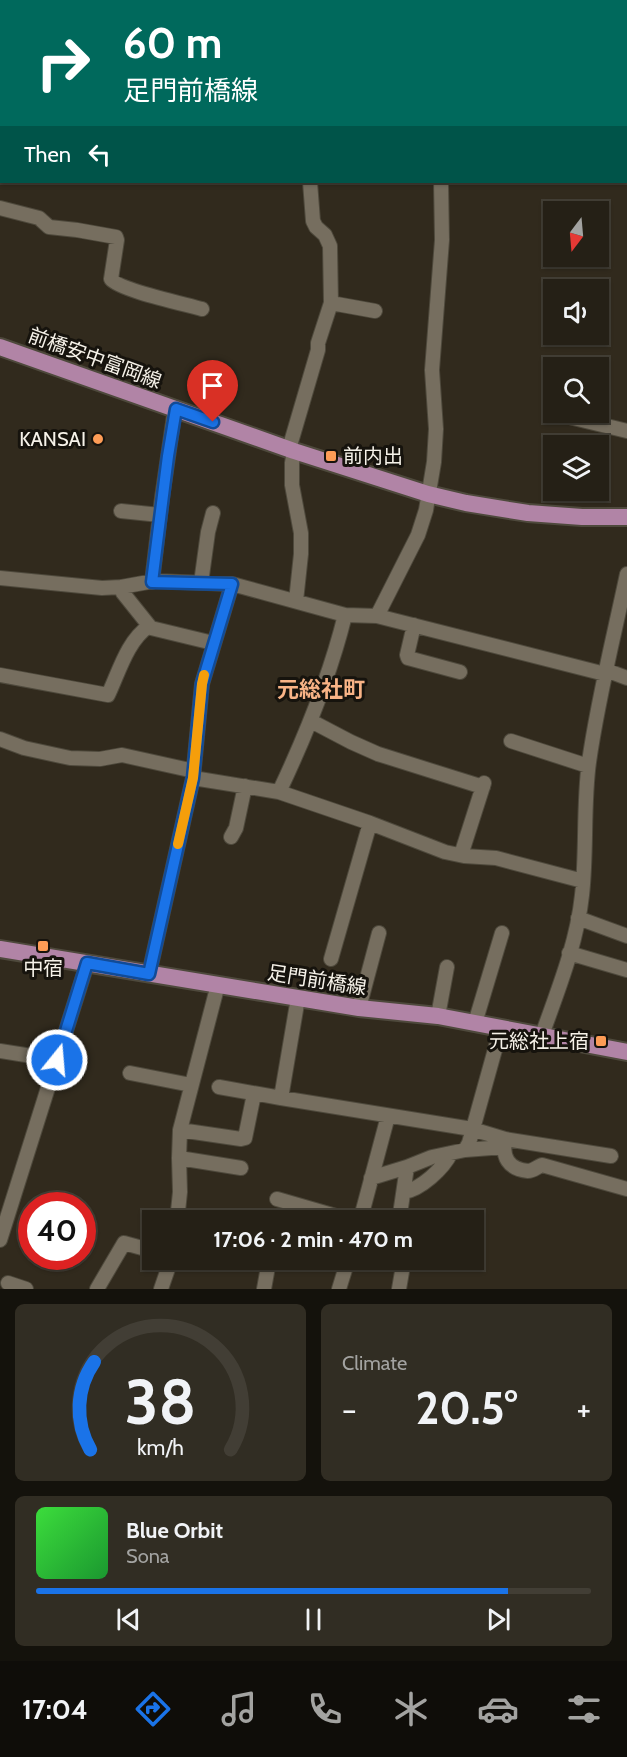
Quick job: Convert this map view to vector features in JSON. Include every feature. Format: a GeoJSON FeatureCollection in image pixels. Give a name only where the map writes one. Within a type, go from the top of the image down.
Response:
{"type":"FeatureCollection","features":[{"type":"Feature","properties":{"kind":"main road","name":"前橋安中富岡線"},"geometry":{"type":"LineString","coordinates":[[0,347],[292,450],[428,494],[476,505],[528,513],[582,517],[627,517]]}},
{"type":"Feature","properties":{"kind":"main road","name":"足門前橋線"},"geometry":{"type":"LineString","coordinates":[[0,949],[358,1008],[438,1016],[627,1052]]}},
{"type":"Feature","properties":{"kind":"street"},"geometry":{"type":"LineString","coordinates":[[296,601],[301,533],[292,485],[292,450],[318,343],[331,303],[330,246],[325,235],[312,221],[310,183]]}},
{"type":"Feature","properties":{"kind":"street"},"geometry":{"type":"LineString","coordinates":[[377,616],[418,535],[426,510],[434,462],[436,429],[432,370],[441,253],[441,183]]}},
{"type":"Feature","properties":{"kind":"street"},"geometry":{"type":"LineString","coordinates":[[0,208],[39,218],[49,227],[116,237],[112,282],[125,288],[202,309]]}},
{"type":"Feature","properties":{"kind":"street"},"geometry":{"type":"LineString","coordinates":[[331,303],[375,311]]}},
{"type":"Feature","properties":{"kind":"street"},"geometry":{"type":"LineString","coordinates":[[152,582],[176,409]]}},
{"type":"Feature","properties":{"kind":"street"},"geometry":{"type":"LineString","coordinates":[[594,423],[627,431]]}},
{"type":"Feature","properties":{"kind":"street"},"geometry":{"type":"LineString","coordinates":[[121,511],[160,515]]}},
{"type":"Feature","properties":{"kind":"street"},"geometry":{"type":"LineString","coordinates":[[201,583],[213,513]]}},
{"type":"Feature","properties":{"kind":"street"},"geometry":{"type":"LineString","coordinates":[[542,1035],[578,918],[584,880],[588,766],[605,674],[620,640],[627,574]]}},
{"type":"Feature","properties":{"kind":"street"},"geometry":{"type":"LineString","coordinates":[[0,578],[102,588],[152,582],[232,584],[345,615],[377,616],[605,674],[611,672],[627,678]]}},
{"type":"Feature","properties":{"kind":"street"},"geometry":{"type":"LineString","coordinates":[[149,974],[194,774],[202,684],[232,584]]}},
{"type":"Feature","properties":{"kind":"street"},"geometry":{"type":"LineString","coordinates":[[121,587],[123,593],[149,626],[213,643]]}},
{"type":"Feature","properties":{"kind":"street"},"geometry":{"type":"LineString","coordinates":[[279,792],[304,739],[339,639],[345,615]]}},
{"type":"Feature","properties":{"kind":"street"},"geometry":{"type":"LineString","coordinates":[[414,625],[408,658],[460,672]]}},
{"type":"Feature","properties":{"kind":"street"},"geometry":{"type":"LineString","coordinates":[[0,675],[108,695],[124,656],[149,626]]}},
{"type":"Feature","properties":{"kind":"street"},"geometry":{"type":"LineString","coordinates":[[311,720],[378,754],[483,785],[460,855]]}},
{"type":"Feature","properties":{"kind":"street"},"geometry":{"type":"LineString","coordinates":[[0,739],[24,748],[70,758],[100,759],[122,755],[194,774],[279,792],[445,852],[496,858],[584,880]]}},
{"type":"Feature","properties":{"kind":"street"},"geometry":{"type":"LineString","coordinates":[[511,741],[588,766]]}},
{"type":"Feature","properties":{"kind":"street"},"geometry":{"type":"LineString","coordinates":[[231,837],[236,828],[245,786]]}},
{"type":"Feature","properties":{"kind":"street"},"geometry":{"type":"LineString","coordinates":[[331,959],[370,823]]}},
{"type":"Feature","properties":{"kind":"street"},"geometry":{"type":"LineString","coordinates":[[578,918],[627,936]]}},
{"type":"Feature","properties":{"kind":"street"},"geometry":{"type":"LineString","coordinates":[[358,1008],[379,933]]}},
{"type":"Feature","properties":{"kind":"street"},"geometry":{"type":"LineString","coordinates":[[475,1023],[502,933]]}},
{"type":"Feature","properties":{"kind":"street"},"geometry":{"type":"LineString","coordinates":[[569,953],[627,970]]}},
{"type":"Feature","properties":{"kind":"street"},"geometry":{"type":"LineString","coordinates":[[0,1240],[4,1211],[57,1060],[87,963]]}},
{"type":"Feature","properties":{"kind":"street"},"geometry":{"type":"LineString","coordinates":[[438,1016],[447,967]]}},
{"type":"Feature","properties":{"kind":"street"},"geometry":{"type":"LineString","coordinates":[[178,1210],[180,1130],[216,985]]}},
{"type":"Feature","properties":{"kind":"street"},"geometry":{"type":"LineString","coordinates":[[281,1098],[298,998]]}},
{"type":"Feature","properties":{"kind":"street"},"geometry":{"type":"LineString","coordinates":[[465,1150],[469,1143],[501,1028]]}},
{"type":"Feature","properties":{"kind":"street"},"geometry":{"type":"LineString","coordinates":[[0,1051],[57,1060]]}},
{"type":"Feature","properties":{"kind":"street"},"geometry":{"type":"LineString","coordinates":[[130,1073],[191,1085]]}},
{"type":"Feature","properties":{"kind":"street"},"geometry":{"type":"LineString","coordinates":[[219,1087],[472,1129],[504,1143],[611,1156]]}},
{"type":"Feature","properties":{"kind":"street"},"geometry":{"type":"LineString","coordinates":[[180,1130],[245,1138],[254,1094]]}},
{"type":"Feature","properties":{"kind":"street"},"geometry":{"type":"LineString","coordinates":[[363,1210],[388,1116]]}},
{"type":"Feature","properties":{"kind":"street"},"geometry":{"type":"LineString","coordinates":[[371,1178],[432,1157],[504,1143]]}},
{"type":"Feature","properties":{"kind":"street"},"geometry":{"type":"LineString","coordinates":[[504,1143],[507,1162],[510,1166],[528,1171],[542,1165],[627,1189]]}},
{"type":"Feature","properties":{"kind":"street"},"geometry":{"type":"LineString","coordinates":[[404,1192],[410,1191],[437,1172],[450,1153]]}},
{"type":"Feature","properties":{"kind":"street"},"geometry":{"type":"LineString","coordinates":[[179,1158],[241,1168]]}},
{"type":"Feature","properties":{"kind":"street"},"geometry":{"type":"LineString","coordinates":[[401,1210],[407,1167]]}},
{"type":"Feature","properties":{"kind":"street"},"geometry":{"type":"LineString","coordinates":[[277,1198],[315,1210]]}},
{"type":"Feature","properties":{"kind":"street"},"geometry":{"type":"LineString","coordinates":[[97,1289],[124,1243],[142,1248]]}},
{"type":"Feature","properties":{"kind":"street"},"geometry":{"type":"LineString","coordinates":[[161,1289],[168,1270]]}},
{"type":"Feature","properties":{"kind":"street"},"geometry":{"type":"LineString","coordinates":[[264,1289],[268,1270]]}},
{"type":"Feature","properties":{"kind":"street"},"geometry":{"type":"LineString","coordinates":[[339,1289],[345,1270]]}},
{"type":"Feature","properties":{"kind":"street"},"geometry":{"type":"LineString","coordinates":[[399,1289],[402,1270]]}},
{"type":"Feature","properties":{"kind":"street"},"geometry":{"type":"LineString","coordinates":[[8,1282],[26,1289]]}},
{"type":"Feature","properties":{"kind":"slow traffic"},"geometry":{"type":"LineString","coordinates":[[178,844],[193,778],[204,675]]}},
{"type":"Feature","properties":{"kind":"place","name":"KANSAI"},"geometry":{"type":"Point","coordinates":[98,439]}},
{"type":"Feature","properties":{"kind":"place","name":"前内出"},"geometry":{"type":"Point","coordinates":[331,456]}},
{"type":"Feature","properties":{"kind":"place","name":"中宿"},"geometry":{"type":"Point","coordinates":[43,946]}},
{"type":"Feature","properties":{"kind":"place","name":"元総社上宿"},"geometry":{"type":"Point","coordinates":[601,1041]}},
{"type":"Feature","properties":{"kind":"district","name":"元総社町"},"geometry":{"type":"Point","coordinates":[321,689]}},
{"type":"Feature","properties":{"kind":"route"},"geometry":{"type":"LineString","coordinates":[[57,1060],[87,963],[149,974],[193,778],[202,684],[232,584],[152,582],[176,409],[213,422]]}}]}
